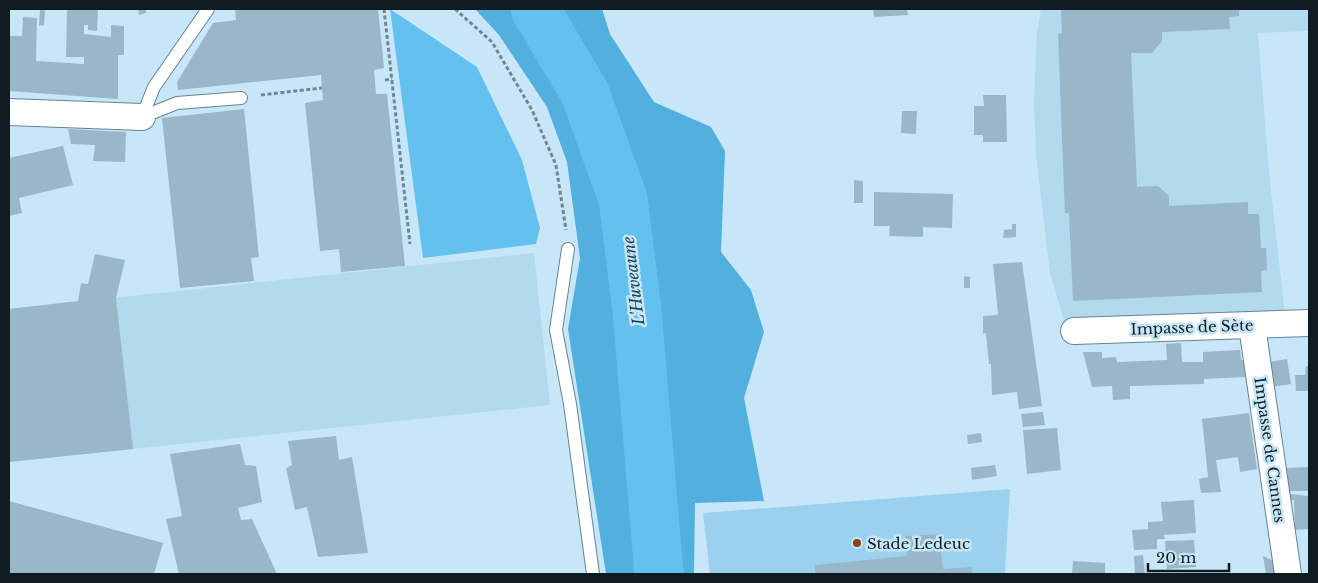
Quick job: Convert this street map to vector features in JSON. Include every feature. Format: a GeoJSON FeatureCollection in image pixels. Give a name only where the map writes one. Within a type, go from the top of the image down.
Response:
{"type":"FeatureCollection","features":[{"type":"Feature","properties":{"kind":"street"},"geometry":{"type":"LineString","coordinates":[[9,112],[142,117]]}},
{"type":"Feature","properties":{"kind":"street","name":"Impasse de Sète"},"geometry":{"type":"LineString","coordinates":[[1074,330],[1309,323]]}},
{"type":"Feature","properties":{"kind":"street","name":"Impasse de Cannes"},"geometry":{"type":"LineString","coordinates":[[1252,326],[1288,574]]}},
{"type":"Feature","properties":{"kind":"lane"},"geometry":{"type":"LineString","coordinates":[[142,117],[154,87],[208,9]]}},
{"type":"Feature","properties":{"kind":"lane"},"geometry":{"type":"LineString","coordinates":[[142,117],[177,104],[241,98]]}},
{"type":"Feature","properties":{"kind":"lane"},"geometry":{"type":"LineString","coordinates":[[568,249],[556,330],[570,404],[593,574]]}},
{"type":"Feature","properties":{"kind":"path"},"geometry":{"type":"LineString","coordinates":[[384,9],[410,244]]}},
{"type":"Feature","properties":{"kind":"path"},"geometry":{"type":"LineString","coordinates":[[455,9],[492,42],[532,110],[556,165],[568,249]]}},
{"type":"Feature","properties":{"kind":"path"},"geometry":{"type":"LineString","coordinates":[[385,80],[392,79]]}},
{"type":"Feature","properties":{"kind":"path"},"geometry":{"type":"LineString","coordinates":[[241,98],[322,88]]}},
{"type":"Feature","properties":{"kind":"shaded area"},"geometry":{"type":"Polygon","coordinates":[[[390,9],[477,67],[522,160],[540,228],[536,244],[423,258],[390,9]]]}},
{"type":"Feature","properties":{"kind":"shaded area"},"geometry":{"type":"Polygon","coordinates":[[[475,9],[602,9],[610,34],[654,102],[711,127],[725,151],[721,252],[751,290],[764,332],[744,398],[764,501],[695,503],[694,574],[606,574],[568,329],[580,258],[567,162],[547,107],[499,35],[475,9]]]}},
{"type":"Feature","properties":{"kind":"shaded area"},"geometry":{"type":"Polygon","coordinates":[[[1041,9],[1309,9],[1309,31],[1258,33],[1269,173],[1285,315],[1065,324],[1050,273],[1036,155],[1034,101],[1037,32],[1041,9]]]}},
{"type":"Feature","properties":{"kind":"shaded area"},"geometry":{"type":"Polygon","coordinates":[[[534,253],[550,405],[9,462],[9,309],[534,253]]]}},
{"type":"Feature","properties":{"kind":"shaded area","name":"Stade Ledeuc"},"geometry":{"type":"Polygon","coordinates":[[[1010,489],[1005,574],[710,574],[703,513],[1010,489]]]}},
{"type":"Feature","properties":{"kind":"building"},"geometry":{"type":"Polygon","coordinates":[[[67,9],[98,9],[97,31],[88,30],[88,25],[84,25],[84,34],[111,37],[111,25],[124,26],[124,55],[118,55],[118,99],[9,91],[9,36],[22,36],[23,17],[37,18],[36,61],[84,64],[84,57],[66,57],[67,9]]]}},
{"type":"Feature","properties":{"kind":"building"},"geometry":{"type":"Polygon","coordinates":[[[138,9],[146,9],[146,13],[139,15],[138,9]]]}},
{"type":"Feature","properties":{"kind":"building"},"geometry":{"type":"Polygon","coordinates":[[[235,9],[378,9],[384,68],[374,70],[376,94],[387,94],[405,266],[341,272],[339,249],[320,251],[305,103],[323,100],[321,75],[178,90],[177,82],[213,23],[236,20],[235,9]]]}},
{"type":"Feature","properties":{"kind":"building"},"geometry":{"type":"Polygon","coordinates":[[[873,9],[907,9],[908,15],[874,17],[873,9]]]}},
{"type":"Feature","properties":{"kind":"building"},"geometry":{"type":"Polygon","coordinates":[[[1061,9],[1239,9],[1239,16],[1229,17],[1230,29],[1162,32],[1162,41],[1152,53],[1131,53],[1137,187],[1158,186],[1169,196],[1169,206],[1248,202],[1248,214],[1259,214],[1261,248],[1266,248],[1267,270],[1261,271],[1262,292],[1073,301],[1069,213],[1065,213],[1064,190],[1058,34],[1062,33],[1061,9]]]}},
{"type":"Feature","properties":{"kind":"building"},"geometry":{"type":"Polygon","coordinates":[[[40,10],[45,10],[44,25],[39,26],[40,10]]]}},
{"type":"Feature","properties":{"kind":"building"},"geometry":{"type":"Polygon","coordinates":[[[983,95],[1006,95],[1007,142],[983,142],[983,135],[974,135],[974,106],[984,106],[983,95]]]}},
{"type":"Feature","properties":{"kind":"building"},"geometry":{"type":"Polygon","coordinates":[[[244,109],[259,257],[251,258],[254,281],[180,288],[162,118],[244,109]]]}},
{"type":"Feature","properties":{"kind":"building"},"geometry":{"type":"Polygon","coordinates":[[[902,111],[917,111],[916,134],[901,133],[902,111]]]}},
{"type":"Feature","properties":{"kind":"building"},"geometry":{"type":"Polygon","coordinates":[[[68,129],[126,132],[125,162],[93,161],[95,145],[71,144],[68,129]]]}},
{"type":"Feature","properties":{"kind":"building"},"geometry":{"type":"Polygon","coordinates":[[[63,146],[73,185],[19,198],[22,213],[9,216],[9,158],[63,146]]]}},
{"type":"Feature","properties":{"kind":"building"},"geometry":{"type":"Polygon","coordinates":[[[854,180],[863,181],[863,203],[854,203],[854,180]]]}},
{"type":"Feature","properties":{"kind":"building"},"geometry":{"type":"Polygon","coordinates":[[[874,192],[953,194],[952,228],[923,227],[923,237],[889,236],[890,226],[874,226],[874,192]]]}},
{"type":"Feature","properties":{"kind":"building"},"geometry":{"type":"Polygon","coordinates":[[[1012,224],[1016,224],[1016,237],[1003,238],[1004,230],[1012,229],[1012,224]]]}},
{"type":"Feature","properties":{"kind":"building"},"geometry":{"type":"Polygon","coordinates":[[[95,254],[125,260],[116,298],[133,449],[9,462],[9,309],[78,301],[81,283],[88,284],[95,254]]]}},
{"type":"Feature","properties":{"kind":"building"},"geometry":{"type":"Polygon","coordinates":[[[1022,262],[1042,406],[1019,409],[1017,392],[992,395],[991,364],[989,364],[986,333],[983,334],[983,316],[998,315],[993,264],[1022,262]]]}},
{"type":"Feature","properties":{"kind":"building"},"geometry":{"type":"Polygon","coordinates":[[[964,276],[970,277],[970,288],[964,288],[964,276]]]}},
{"type":"Feature","properties":{"kind":"building"},"geometry":{"type":"Polygon","coordinates":[[[1181,343],[1182,362],[1203,362],[1203,352],[1240,350],[1241,360],[1245,360],[1245,377],[1204,379],[1204,384],[1130,386],[1130,399],[1113,400],[1112,386],[1092,387],[1083,352],[1102,352],[1102,358],[1116,357],[1117,362],[1167,360],[1166,344],[1181,343]]]}},
{"type":"Feature","properties":{"kind":"building"},"geometry":{"type":"Polygon","coordinates":[[[1287,359],[1291,384],[1271,387],[1268,362],[1287,359]]]}},
{"type":"Feature","properties":{"kind":"building"},"geometry":{"type":"Polygon","coordinates":[[[1306,366],[1309,366],[1309,391],[1296,391],[1295,375],[1305,375],[1306,366]]]}},
{"type":"Feature","properties":{"kind":"building"},"geometry":{"type":"Polygon","coordinates":[[[1043,412],[1045,425],[1023,427],[1021,414],[1043,412]]]}},
{"type":"Feature","properties":{"kind":"building"},"geometry":{"type":"Polygon","coordinates":[[[1249,413],[1257,469],[1240,472],[1238,457],[1216,460],[1221,492],[1201,493],[1199,479],[1208,477],[1202,419],[1249,413]]]}},
{"type":"Feature","properties":{"kind":"building"},"geometry":{"type":"Polygon","coordinates":[[[1057,428],[1061,470],[1027,474],[1023,430],[1057,428]]]}},
{"type":"Feature","properties":{"kind":"building"},"geometry":{"type":"Polygon","coordinates":[[[981,433],[982,442],[968,444],[967,435],[981,433]]]}},
{"type":"Feature","properties":{"kind":"building"},"geometry":{"type":"Polygon","coordinates":[[[336,436],[339,460],[352,457],[368,553],[318,557],[307,507],[295,510],[286,468],[292,465],[288,441],[336,436]]]}},
{"type":"Feature","properties":{"kind":"building"},"geometry":{"type":"Polygon","coordinates":[[[240,444],[245,465],[256,466],[262,502],[238,508],[241,520],[252,519],[277,574],[179,574],[166,519],[182,516],[170,454],[240,444]]]}},
{"type":"Feature","properties":{"kind":"building"},"geometry":{"type":"Polygon","coordinates":[[[995,465],[997,476],[972,480],[971,468],[995,465]]]}},
{"type":"Feature","properties":{"kind":"building"},"geometry":{"type":"Polygon","coordinates":[[[1309,467],[1309,491],[1288,491],[1286,468],[1309,467]]]}},
{"type":"Feature","properties":{"kind":"building"},"geometry":{"type":"Polygon","coordinates":[[[1280,493],[1309,496],[1309,529],[1295,530],[1294,500],[1281,500],[1280,493]]]}},
{"type":"Feature","properties":{"kind":"building"},"geometry":{"type":"Polygon","coordinates":[[[1194,500],[1196,533],[1164,535],[1165,539],[1157,539],[1157,549],[1134,550],[1132,530],[1148,529],[1148,522],[1163,521],[1161,502],[1194,500]]]}},
{"type":"Feature","properties":{"kind":"building"},"geometry":{"type":"Polygon","coordinates":[[[9,501],[163,543],[154,574],[9,574],[9,501]]]}},
{"type":"Feature","properties":{"kind":"building"},"geometry":{"type":"Polygon","coordinates":[[[939,534],[943,569],[971,567],[972,574],[815,574],[815,565],[907,556],[905,536],[939,534]]]}},
{"type":"Feature","properties":{"kind":"building"},"geometry":{"type":"Polygon","coordinates":[[[1194,540],[1196,567],[1167,569],[1165,541],[1194,540]]]}},
{"type":"Feature","properties":{"kind":"building"},"geometry":{"type":"Polygon","coordinates":[[[1143,555],[1145,574],[1135,574],[1134,556],[1143,555]]]}},
{"type":"Feature","properties":{"kind":"building"},"geometry":{"type":"Polygon","coordinates":[[[1263,556],[1278,563],[1280,574],[1266,574],[1263,556]]]}},
{"type":"Feature","properties":{"kind":"building"},"geometry":{"type":"Polygon","coordinates":[[[1073,561],[1105,563],[1105,574],[1072,574],[1073,561]]]}},
{"type":"Feature","properties":{"kind":"waterway","name":"L'Huveaune"},"geometry":{"type":"LineString","coordinates":[[535,9],[585,93],[623,199],[637,310],[659,574]]}},
{"type":"Feature","properties":{"kind":"place","name":"Stade Ledeuc"},"geometry":{"type":"Point","coordinates":[857,543]}}]}
